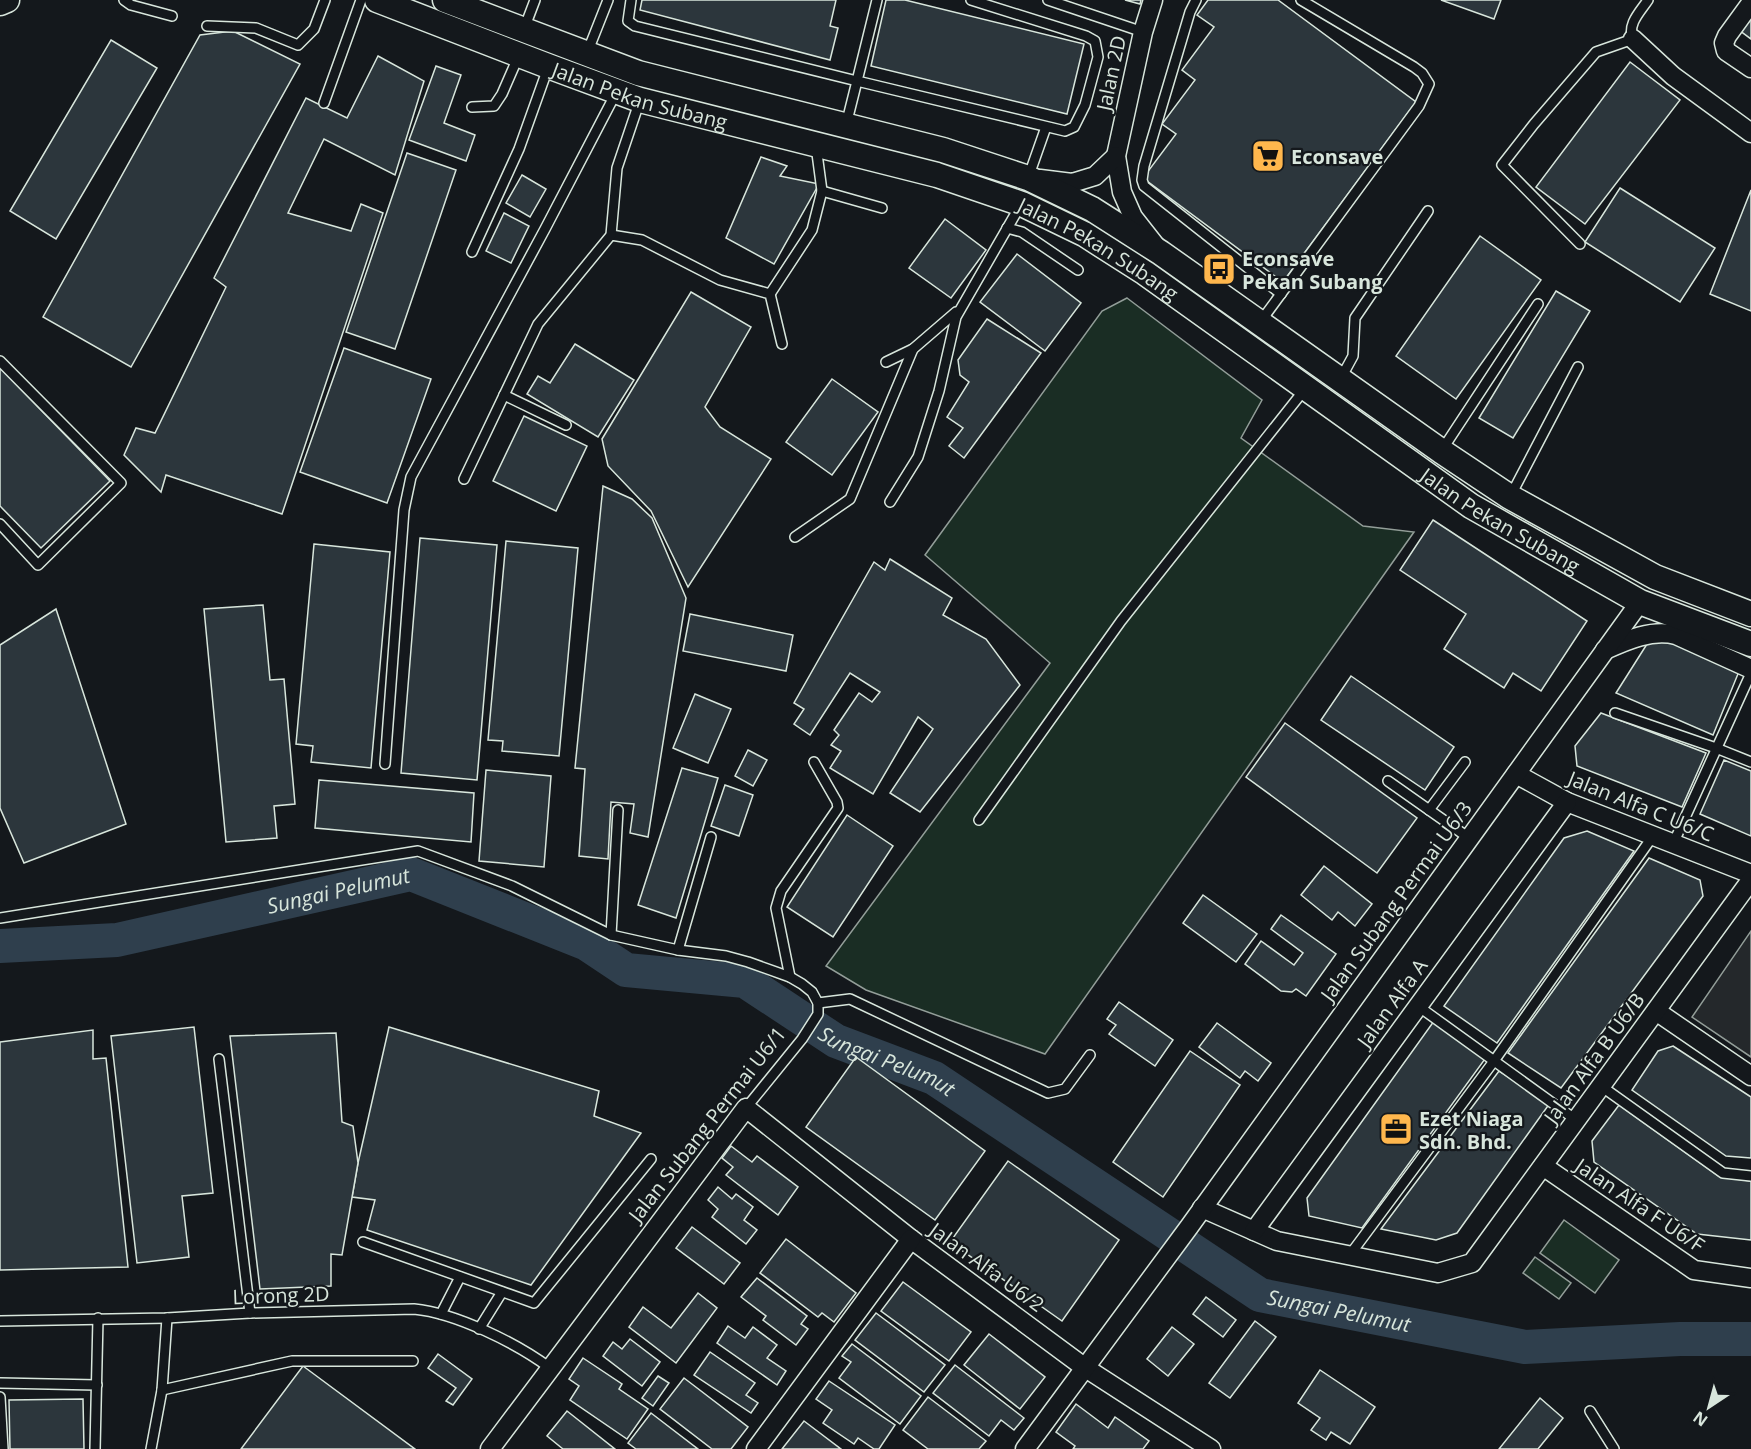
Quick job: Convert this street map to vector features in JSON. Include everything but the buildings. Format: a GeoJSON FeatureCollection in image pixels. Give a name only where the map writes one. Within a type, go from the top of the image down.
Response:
{"type":"FeatureCollection","features":[{"type":"Feature","properties":{"kind":"main road"},"geometry":{"type":"LineString","coordinates":[[0,3],[7,0]]}},
{"type":"Feature","properties":{"kind":"main road","name":"Jalan Pekan Subang"},"geometry":{"type":"LineString","coordinates":[[377,0],[640,100],[938,175],[1022,204],[1084,234],[1145,273],[1472,506],[1640,602],[1751,644]]}},
{"type":"Feature","properties":{"kind":"main road","name":"Jalan Pekan Subang"},"geometry":{"type":"LineString","coordinates":[[446,0],[638,73],[943,150],[1028,178],[1092,209],[1161,253],[1441,451],[1510,497],[1655,577],[1751,614]]}},
{"type":"Feature","properties":{"kind":"street","name":"Jalan 2D"},"geometry":{"type":"LineString","coordinates":[[1153,0],[1143,32],[1116,156],[1122,192],[1133,217],[1161,253]]}},
{"type":"Feature","properties":{"kind":"street"},"geometry":{"type":"LineString","coordinates":[[1751,3],[1724,43],[1726,51],[1751,68]]}},
{"type":"Feature","properties":{"kind":"street"},"geometry":{"type":"LineString","coordinates":[[1633,39],[1673,76],[1751,132]]}},
{"type":"Feature","properties":{"kind":"street"},"geometry":{"type":"LineString","coordinates":[[1028,178],[1072,183],[1095,177],[1116,156]]}},
{"type":"Feature","properties":{"kind":"street","name":"Jalan Subang Permai U6/3"},"geometry":{"type":"LineString","coordinates":[[1084,1367],[1189,1227],[1640,602]]}},
{"type":"Feature","properties":{"kind":"street"},"geometry":{"type":"LineString","coordinates":[[1605,650],[1642,636],[1666,633],[1676,635],[1751,671]]}},
{"type":"Feature","properties":{"kind":"street","name":"Jalan Alfa C U6/C"},"geometry":{"type":"LineString","coordinates":[[1516,774],[1567,802],[1751,874]]}},
{"type":"Feature","properties":{"kind":"street","name":"Jalan Alfa A"},"geometry":{"type":"LineString","coordinates":[[1254,1231],[1567,802]]}},
{"type":"Feature","properties":{"kind":"street","name":"Jalan Alfa B U6/B"},"geometry":{"type":"LineString","coordinates":[[1349,1256],[1438,1273],[1472,1263],[1751,880]]}},
{"type":"Feature","properties":{"kind":"street"},"geometry":{"type":"LineString","coordinates":[[1656,1011],[1751,1076]]}},
{"type":"Feature","properties":{"kind":"street","name":"Jalan Alfa U6/2"},"geometry":{"type":"LineString","coordinates":[[746,1108],[911,1239],[1084,1367],[1211,1449]]}},
{"type":"Feature","properties":{"kind":"street","name":"Jalan Subang Permai U6/1"},"geometry":{"type":"LineString","coordinates":[[490,1449],[746,1108]]}},
{"type":"Feature","properties":{"kind":"street","name":"Jalan Alfa F U6/F"},"geometry":{"type":"LineString","coordinates":[[1543,1166],[1694,1270],[1751,1278]]}},
{"type":"Feature","properties":{"kind":"street"},"geometry":{"type":"LineString","coordinates":[[1202,1208],[1277,1242],[1349,1256]]}},
{"type":"Feature","properties":{"kind":"street"},"geometry":{"type":"LineString","coordinates":[[756,1449],[911,1239]]}},
{"type":"Feature","properties":{"kind":"street"},"geometry":{"type":"LineString","coordinates":[[1024,1449],[1084,1367]]}},
{"type":"Feature","properties":{"kind":"lane"},"geometry":{"type":"LineString","coordinates":[[124,0],[130,5],[172,16]]}},
{"type":"Feature","properties":{"kind":"lane"},"geometry":{"type":"LineString","coordinates":[[207,26],[256,28],[298,45],[314,29],[325,0]]}},
{"type":"Feature","properties":{"kind":"lane"},"geometry":{"type":"LineString","coordinates":[[324,103],[361,0]]}},
{"type":"Feature","properties":{"kind":"lane"},"geometry":{"type":"LineString","coordinates":[[524,29],[536,0]]}},
{"type":"Feature","properties":{"kind":"lane"},"geometry":{"type":"LineString","coordinates":[[586,53],[608,0]]}},
{"type":"Feature","properties":{"kind":"lane"},"geometry":{"type":"LineString","coordinates":[[631,0],[628,21],[635,26],[1065,132],[1074,127],[1085,105],[1098,57],[1095,41],[1086,36],[971,0]]}},
{"type":"Feature","properties":{"kind":"lane"},"geometry":{"type":"LineString","coordinates":[[846,125],[877,0]]}},
{"type":"Feature","properties":{"kind":"lane"},"geometry":{"type":"LineString","coordinates":[[1048,0],[1143,32]]}},
{"type":"Feature","properties":{"kind":"lane"},"geometry":{"type":"LineString","coordinates":[[1196,0],[1186,23],[1147,155],[1142,180],[1144,186],[1281,294]]}},
{"type":"Feature","properties":{"kind":"lane"},"geometry":{"type":"LineString","coordinates":[[1259,323],[1419,106],[1429,84],[1422,73],[1414,67],[1301,0]]}},
{"type":"Feature","properties":{"kind":"lane"},"geometry":{"type":"LineString","coordinates":[[1580,244],[1502,165],[1596,52],[1633,39],[1630,32],[1632,22],[1648,0]]}},
{"type":"Feature","properties":{"kind":"lane"},"geometry":{"type":"LineString","coordinates":[[472,106],[494,106],[502,94],[519,55]]}},
{"type":"Feature","properties":{"kind":"lane"},"geometry":{"type":"LineString","coordinates":[[472,252],[519,148],[548,66]]}},
{"type":"Feature","properties":{"kind":"lane"},"geometry":{"type":"LineString","coordinates":[[385,764],[404,510],[411,477],[617,91]]}},
{"type":"Feature","properties":{"kind":"lane"},"geometry":{"type":"LineString","coordinates":[[464,479],[538,324],[611,235],[616,168],[640,100]]}},
{"type":"Feature","properties":{"kind":"lane"},"geometry":{"type":"LineString","coordinates":[[1028,178],[1046,127]]}},
{"type":"Feature","properties":{"kind":"lane"},"geometry":{"type":"LineString","coordinates":[[782,344],[770,294],[812,230],[822,191],[815,144]]}},
{"type":"Feature","properties":{"kind":"lane"},"geometry":{"type":"LineString","coordinates":[[822,191],[882,208]]}},
{"type":"Feature","properties":{"kind":"lane"},"geometry":{"type":"LineString","coordinates":[[890,502],[918,457],[939,392],[956,316],[1022,204]]}},
{"type":"Feature","properties":{"kind":"lane"},"geometry":{"type":"LineString","coordinates":[[1340,380],[1353,356],[1355,318],[1428,211]]}},
{"type":"Feature","properties":{"kind":"lane"},"geometry":{"type":"LineString","coordinates":[[1007,228],[1022,232],[1078,270]]}},
{"type":"Feature","properties":{"kind":"lane"},"geometry":{"type":"LineString","coordinates":[[611,235],[642,240],[720,280],[770,294]]}},
{"type":"Feature","properties":{"kind":"lane"},"geometry":{"type":"LineString","coordinates":[[1441,451],[1538,304]]}},
{"type":"Feature","properties":{"kind":"lane"},"geometry":{"type":"LineString","coordinates":[[886,362],[913,349],[960,309]]}},
{"type":"Feature","properties":{"kind":"lane"},"geometry":{"type":"LineString","coordinates":[[795,537],[850,499],[913,349]]}},
{"type":"Feature","properties":{"kind":"lane"},"geometry":{"type":"LineString","coordinates":[[0,361],[121,483],[38,565],[0,524]]}},
{"type":"Feature","properties":{"kind":"lane"},"geometry":{"type":"LineString","coordinates":[[1510,497],[1578,367]]}},
{"type":"Feature","properties":{"kind":"lane"},"geometry":{"type":"LineString","coordinates":[[979,820],[1120,621],[1306,388]]}},
{"type":"Feature","properties":{"kind":"lane"},"geometry":{"type":"LineString","coordinates":[[504,395],[566,425]]}},
{"type":"Feature","properties":{"kind":"lane"},"geometry":{"type":"LineString","coordinates":[[1673,844],[1751,671]]}},
{"type":"Feature","properties":{"kind":"lane"},"geometry":{"type":"LineString","coordinates":[[1615,713],[1751,762]]}},
{"type":"Feature","properties":{"kind":"lane"},"geometry":{"type":"LineString","coordinates":[[790,977],[776,908],[777,899],[838,808],[837,802],[814,762]]}},
{"type":"Feature","properties":{"kind":"lane"},"geometry":{"type":"LineString","coordinates":[[1429,810],[1465,762]]}},
{"type":"Feature","properties":{"kind":"lane"},"geometry":{"type":"LineString","coordinates":[[1389,781],[1469,838]]}},
{"type":"Feature","properties":{"kind":"lane"},"geometry":{"type":"LineString","coordinates":[[611,935],[618,810]]}},
{"type":"Feature","properties":{"kind":"lane"},"geometry":{"type":"LineString","coordinates":[[1349,1256],[1494,1061],[1653,836]]}},
{"type":"Feature","properties":{"kind":"lane"},"geometry":{"type":"LineString","coordinates":[[678,950],[711,837]]}},
{"type":"Feature","properties":{"kind":"lane"},"geometry":{"type":"LineString","coordinates":[[0,918],[418,851],[512,886],[611,935],[748,962],[790,977],[812,992],[818,1002],[850,999],[1048,1092],[1065,1089],[1090,1055]]}},
{"type":"Feature","properties":{"kind":"lane","name":"Jalan Subang Permai U6/1"},"geometry":{"type":"LineString","coordinates":[[746,1108],[802,1039],[818,1014],[818,1002]]}},
{"type":"Feature","properties":{"kind":"lane"},"geometry":{"type":"LineString","coordinates":[[1418,1006],[1576,1120]]}},
{"type":"Feature","properties":{"kind":"lane"},"geometry":{"type":"LineString","coordinates":[[219,1059],[250,1313]]}},
{"type":"Feature","properties":{"kind":"lane"},"geometry":{"type":"LineString","coordinates":[[1601,1086],[1723,1173],[1751,1176]]}},
{"type":"Feature","properties":{"kind":"lane"},"geometry":{"type":"LineString","coordinates":[[363,1242],[534,1303],[651,1159]]}},
{"type":"Feature","properties":{"kind":"lane"},"geometry":{"type":"LineString","coordinates":[[441,1314],[460,1277]]}},
{"type":"Feature","properties":{"kind":"lane"},"geometry":{"type":"LineString","coordinates":[[479,1329],[502,1292]]}},
{"type":"Feature","properties":{"kind":"lane","name":"Lorong 2D"},"geometry":{"type":"LineString","coordinates":[[0,1321],[167,1318],[250,1313],[414,1309],[441,1314],[479,1329],[531,1354],[550,1368]]}},
{"type":"Feature","properties":{"kind":"lane"},"geometry":{"type":"LineString","coordinates":[[95,1449],[98,1318]]}},
{"type":"Feature","properties":{"kind":"lane"},"geometry":{"type":"LineString","coordinates":[[151,1449],[162,1390],[167,1318]]}},
{"type":"Feature","properties":{"kind":"lane"},"geometry":{"type":"LineString","coordinates":[[162,1390],[292,1361],[413,1361]]}},
{"type":"Feature","properties":{"kind":"lane"},"geometry":{"type":"LineString","coordinates":[[0,1383],[96,1385]]}},
{"type":"Feature","properties":{"kind":"lane"},"geometry":{"type":"LineString","coordinates":[[0,1397],[3,1449]]}},
{"type":"Feature","properties":{"kind":"lane"},"geometry":{"type":"LineString","coordinates":[[1590,1411],[1614,1449]]}},
{"type":"Feature","properties":{"kind":"green space"},"geometry":{"type":"Polygon","coordinates":[[[1127,298],[1262,400],[1241,438],[1363,526],[1414,532],[1045,1054],[866,990],[826,966],[1050,663],[925,555],[1102,311],[1127,298]]]}},
{"type":"Feature","properties":{"kind":"green space"},"geometry":{"type":"Polygon","coordinates":[[[1564,1220],[1619,1260],[1595,1293],[1540,1253],[1564,1220]]]}},
{"type":"Feature","properties":{"kind":"green space"},"geometry":{"type":"Polygon","coordinates":[[[1535,1257],[1571,1283],[1559,1299],[1523,1273],[1535,1257]]]}},
{"type":"Feature","properties":{"kind":"shaded area"},"geometry":{"type":"Polygon","coordinates":[[[1751,931],[1751,1057],[1692,1017],[1751,931]]]}},
{"type":"Feature","properties":{"kind":"waterway","name":"Sungai Pelumut"},"geometry":{"type":"LineString","coordinates":[[0,946],[117,940],[411,874],[587,944],[626,970],[745,981],[836,1041],[934,1078],[1260,1295],[1525,1347],[1680,1339],[1751,1339]]}},
{"type":"Feature","properties":{"kind":"place","name":"Econsave"},"geometry":{"type":"Point","coordinates":[1268,156]}},
{"type":"Feature","properties":{"kind":"place","name":"Econsave Pekan Subang"},"geometry":{"type":"Point","coordinates":[1219,269]}},
{"type":"Feature","properties":{"kind":"place","name":"Ezet Niaga Sdn. Bhd."},"geometry":{"type":"Point","coordinates":[1396,1129]}}]}
